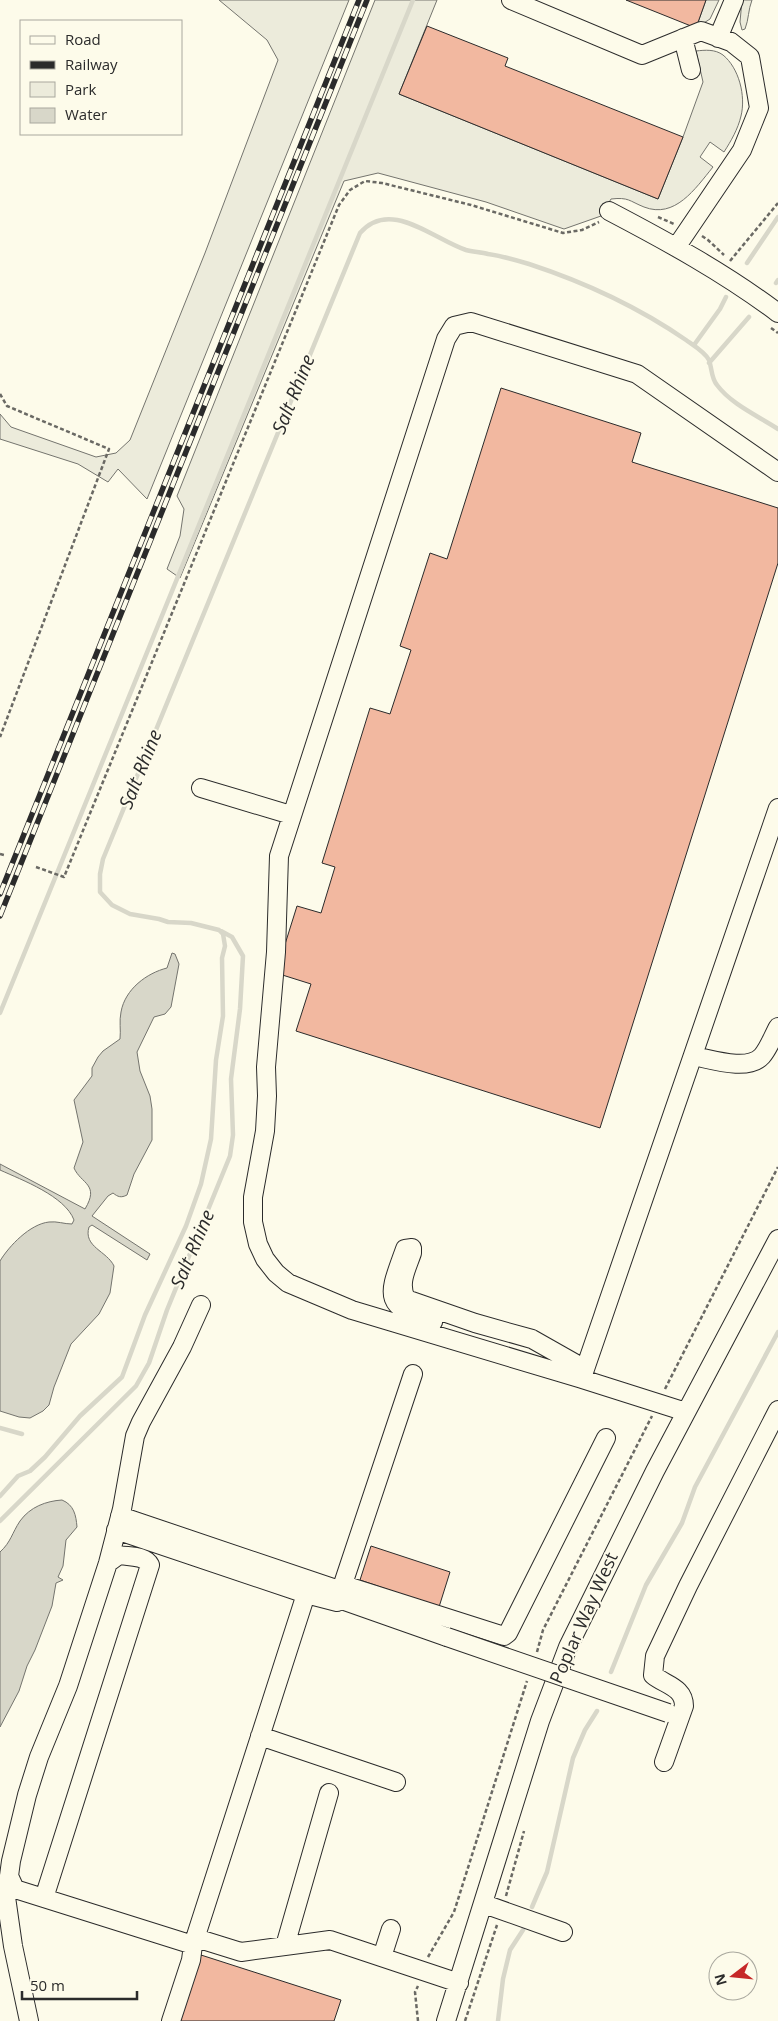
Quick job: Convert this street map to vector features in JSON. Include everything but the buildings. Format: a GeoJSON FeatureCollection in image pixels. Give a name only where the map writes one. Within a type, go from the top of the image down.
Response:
{"type":"FeatureCollection","features":[{"type":"Feature","properties":{"kind":"street"},"geometry":{"type":"LineString","coordinates":[[511,0],[642,55],[701,31],[732,42],[750,57],[759,108],[742,150],[677,246]]}},
{"type":"Feature","properties":{"kind":"street"},"geometry":{"type":"LineString","coordinates":[[718,38],[734,0]]}},
{"type":"Feature","properties":{"kind":"street"},"geometry":{"type":"LineString","coordinates":[[683,38],[691,70]]}},
{"type":"Feature","properties":{"kind":"street"},"geometry":{"type":"LineString","coordinates":[[610,211],[677,246],[722,273],[778,313]]}},
{"type":"Feature","properties":{"kind":"street"},"geometry":{"type":"LineString","coordinates":[[686,1412],[583,1374],[551,1369],[352,1310],[288,1283],[276,1273],[265,1259],[258,1244],[253,1222],[253,1197],[265,1131],[266,1067],[276,952],[279,856],[446,339],[454,326],[471,322],[637,374],[778,472]]}},
{"type":"Feature","properties":{"kind":"street"},"geometry":{"type":"LineString","coordinates":[[201,788],[291,815]]}},
{"type":"Feature","properties":{"kind":"street"},"geometry":{"type":"LineString","coordinates":[[583,1374],[778,808]]}},
{"type":"Feature","properties":{"kind":"street"},"geometry":{"type":"LineString","coordinates":[[692,1056],[730,1064],[749,1063],[762,1057],[778,1027]]}},
{"type":"Feature","properties":{"kind":"street","name":"Poplar Way West"},"geometry":{"type":"LineString","coordinates":[[446,2021],[540,1721],[568,1647],[686,1412],[778,1239]]}},
{"type":"Feature","properties":{"kind":"street"},"geometry":{"type":"LineString","coordinates":[[551,1369],[524,1350],[417,1318],[402,1311],[391,1294],[392,1284],[405,1249],[412,1248],[402,1281],[402,1290],[406,1298],[476,1323],[532,1339],[583,1374]]}},
{"type":"Feature","properties":{"kind":"street"},"geometry":{"type":"LineString","coordinates":[[29,2021],[13,1946],[5,1890],[11,1861],[27,1795],[39,1757],[68,1686],[108,1563],[138,1429],[202,1305]]}},
{"type":"Feature","properties":{"kind":"street"},"geometry":{"type":"LineString","coordinates":[[118,1523],[306,1594],[337,1602],[342,1592],[413,1374]]}},
{"type":"Feature","properties":{"kind":"street"},"geometry":{"type":"LineString","coordinates":[[664,1762],[677,1716],[679,1690],[653,1675],[655,1656],[688,1586],[778,1410]]}},
{"type":"Feature","properties":{"kind":"street"},"geometry":{"type":"LineString","coordinates":[[118,1523],[342,1592],[504,1636],[508,1633],[606,1438]]}},
{"type":"Feature","properties":{"kind":"street"},"geometry":{"type":"LineString","coordinates":[[44,1898],[150,1565],[148,1561],[142,1558],[119,1555],[108,1563]]}},
{"type":"Feature","properties":{"kind":"street"},"geometry":{"type":"LineString","coordinates":[[342,1592],[447,1637],[677,1716]]}},
{"type":"Feature","properties":{"kind":"street"},"geometry":{"type":"LineString","coordinates":[[171,2021],[306,1594]]}},
{"type":"Feature","properties":{"kind":"street"},"geometry":{"type":"LineString","coordinates":[[260,1736],[396,1782]]}},
{"type":"Feature","properties":{"kind":"street"},"geometry":{"type":"LineString","coordinates":[[285,1946],[328,1793]]}},
{"type":"Feature","properties":{"kind":"street"},"geometry":{"type":"LineString","coordinates":[[9,1876],[15,1889],[195,1942],[241,1952],[330,1940],[459,1983]]}},
{"type":"Feature","properties":{"kind":"street"},"geometry":{"type":"LineString","coordinates":[[484,1904],[563,1932]]}},
{"type":"Feature","properties":{"kind":"street"},"geometry":{"type":"LineString","coordinates":[[382,1957],[391,1929]]}},
{"type":"Feature","properties":{"kind":"path"},"geometry":{"type":"LineString","coordinates":[[36,867],[62,877],[339,205],[350,190],[365,181],[382,182],[471,205],[562,233],[582,230],[605,219],[610,211]]}},
{"type":"Feature","properties":{"kind":"path"},"geometry":{"type":"LineString","coordinates":[[650,214],[689,229],[708,240],[730,261],[778,203]]}},
{"type":"Feature","properties":{"kind":"path"},"geometry":{"type":"LineString","coordinates":[[0,394],[7,406],[110,449],[0,737]]}},
{"type":"Feature","properties":{"kind":"path"},"geometry":{"type":"LineString","coordinates":[[0,854],[4,855]]}},
{"type":"Feature","properties":{"kind":"green space"},"geometry":{"type":"Polygon","coordinates":[[[219,0],[349,0],[147,499],[118,469],[108,482],[78,464],[0,439],[0,414],[11,427],[96,457],[116,453],[130,440],[205,253],[278,60],[267,40],[219,0]]]}},
{"type":"Feature","properties":{"kind":"green space"},"geometry":{"type":"Polygon","coordinates":[[[375,0],[437,0],[399,94],[658,199],[703,82],[696,51],[710,50],[720,53],[733,67],[742,91],[743,100],[740,121],[724,152],[710,142],[700,157],[713,167],[683,200],[675,205],[655,210],[625,199],[611,199],[601,216],[564,229],[486,202],[378,173],[344,181],[180,578],[167,569],[180,536],[184,509],[177,496],[375,0]]]}},
{"type":"Feature","properties":{"kind":"green space"},"geometry":{"type":"Polygon","coordinates":[[[706,0],[719,0],[710,19],[696,28],[706,0]]]}},
{"type":"Feature","properties":{"kind":"green space"},"geometry":{"type":"Polygon","coordinates":[[[742,0],[752,0],[745,29],[742,30],[740,22],[742,0]]]}},
{"type":"Feature","properties":{"kind":"water"},"geometry":{"type":"Polygon","coordinates":[[[172,953],[175,954],[179,964],[171,1007],[165,1014],[154,1017],[137,1052],[140,1071],[150,1096],[152,1140],[134,1174],[127,1195],[120,1197],[113,1193],[108,1196],[92,1216],[150,1254],[147,1260],[92,1225],[89,1227],[88,1234],[92,1244],[114,1266],[110,1293],[99,1314],[71,1344],[49,1405],[43,1411],[30,1418],[19,1417],[0,1411],[0,1261],[14,1243],[35,1227],[49,1222],[72,1224],[74,1220],[62,1203],[31,1184],[0,1170],[0,1164],[85,1209],[91,1194],[88,1185],[74,1168],[83,1142],[74,1100],[92,1076],[92,1068],[98,1057],[120,1039],[120,1015],[127,996],[145,978],[167,968],[172,953]]]}},
{"type":"Feature","properties":{"kind":"water"},"geometry":{"type":"Polygon","coordinates":[[[62,1500],[74,1511],[77,1527],[66,1540],[63,1566],[58,1577],[63,1580],[56,1583],[52,1606],[35,1650],[27,1666],[19,1691],[0,1727],[0,1552],[9,1541],[20,1521],[33,1508],[44,1503],[62,1500]]]}},
{"type":"Feature","properties":{"kind":"waterway"},"geometry":{"type":"LineString","coordinates":[[0,1013],[413,0]]}},
{"type":"Feature","properties":{"kind":"waterway"},"geometry":{"type":"LineString","coordinates":[[747,263],[778,217]]}},
{"type":"Feature","properties":{"kind":"waterway","name":"Salt Rhine"},"geometry":{"type":"LineString","coordinates":[[0,1496],[18,1476],[30,1471],[45,1457],[80,1416],[122,1377],[145,1315],[186,1226],[201,1184],[211,1139],[216,1060],[223,1016],[222,958],[225,946],[223,934],[219,930],[191,923],[168,922],[130,914],[112,905],[100,892],[100,874],[103,859],[360,233],[372,223],[385,219],[398,220],[412,224],[466,250],[529,264],[610,296],[668,328],[699,349],[709,360],[714,379],[723,392],[737,404],[778,429]]}},
{"type":"Feature","properties":{"kind":"waterway"},"geometry":{"type":"LineString","coordinates":[[694,345],[720,309],[726,297]]}},
{"type":"Feature","properties":{"kind":"waterway"},"geometry":{"type":"LineString","coordinates":[[709,363],[749,317]]}},
{"type":"Feature","properties":{"kind":"waterway","name":"Salt Rhine"},"geometry":{"type":"LineString","coordinates":[[0,1521],[136,1386],[149,1363],[167,1310],[230,1156],[233,1135],[231,1079],[240,1009],[243,956],[232,937],[221,931]]}},
{"type":"Feature","properties":{"kind":"waterway"},"geometry":{"type":"LineString","coordinates":[[611,1672],[646,1585],[682,1523],[695,1487],[778,1332]]}},
{"type":"Feature","properties":{"kind":"waterway"},"geometry":{"type":"LineString","coordinates":[[0,1428],[22,1434]]}},
{"type":"Feature","properties":{"kind":"waterway"},"geometry":{"type":"LineString","coordinates":[[532,1907],[547,1872],[573,1758],[585,1730],[597,1711]]}},
{"type":"Feature","properties":{"kind":"waterway"},"geometry":{"type":"LineString","coordinates":[[498,2021],[503,1979],[510,1950],[523,1930]]}},
{"type":"Feature","properties":{"kind":"railway"},"geometry":{"type":"LineString","coordinates":[[0,894],[359,0]]}},
{"type":"Feature","properties":{"kind":"railway"},"geometry":{"type":"LineString","coordinates":[[0,916],[367,0]]}}]}
